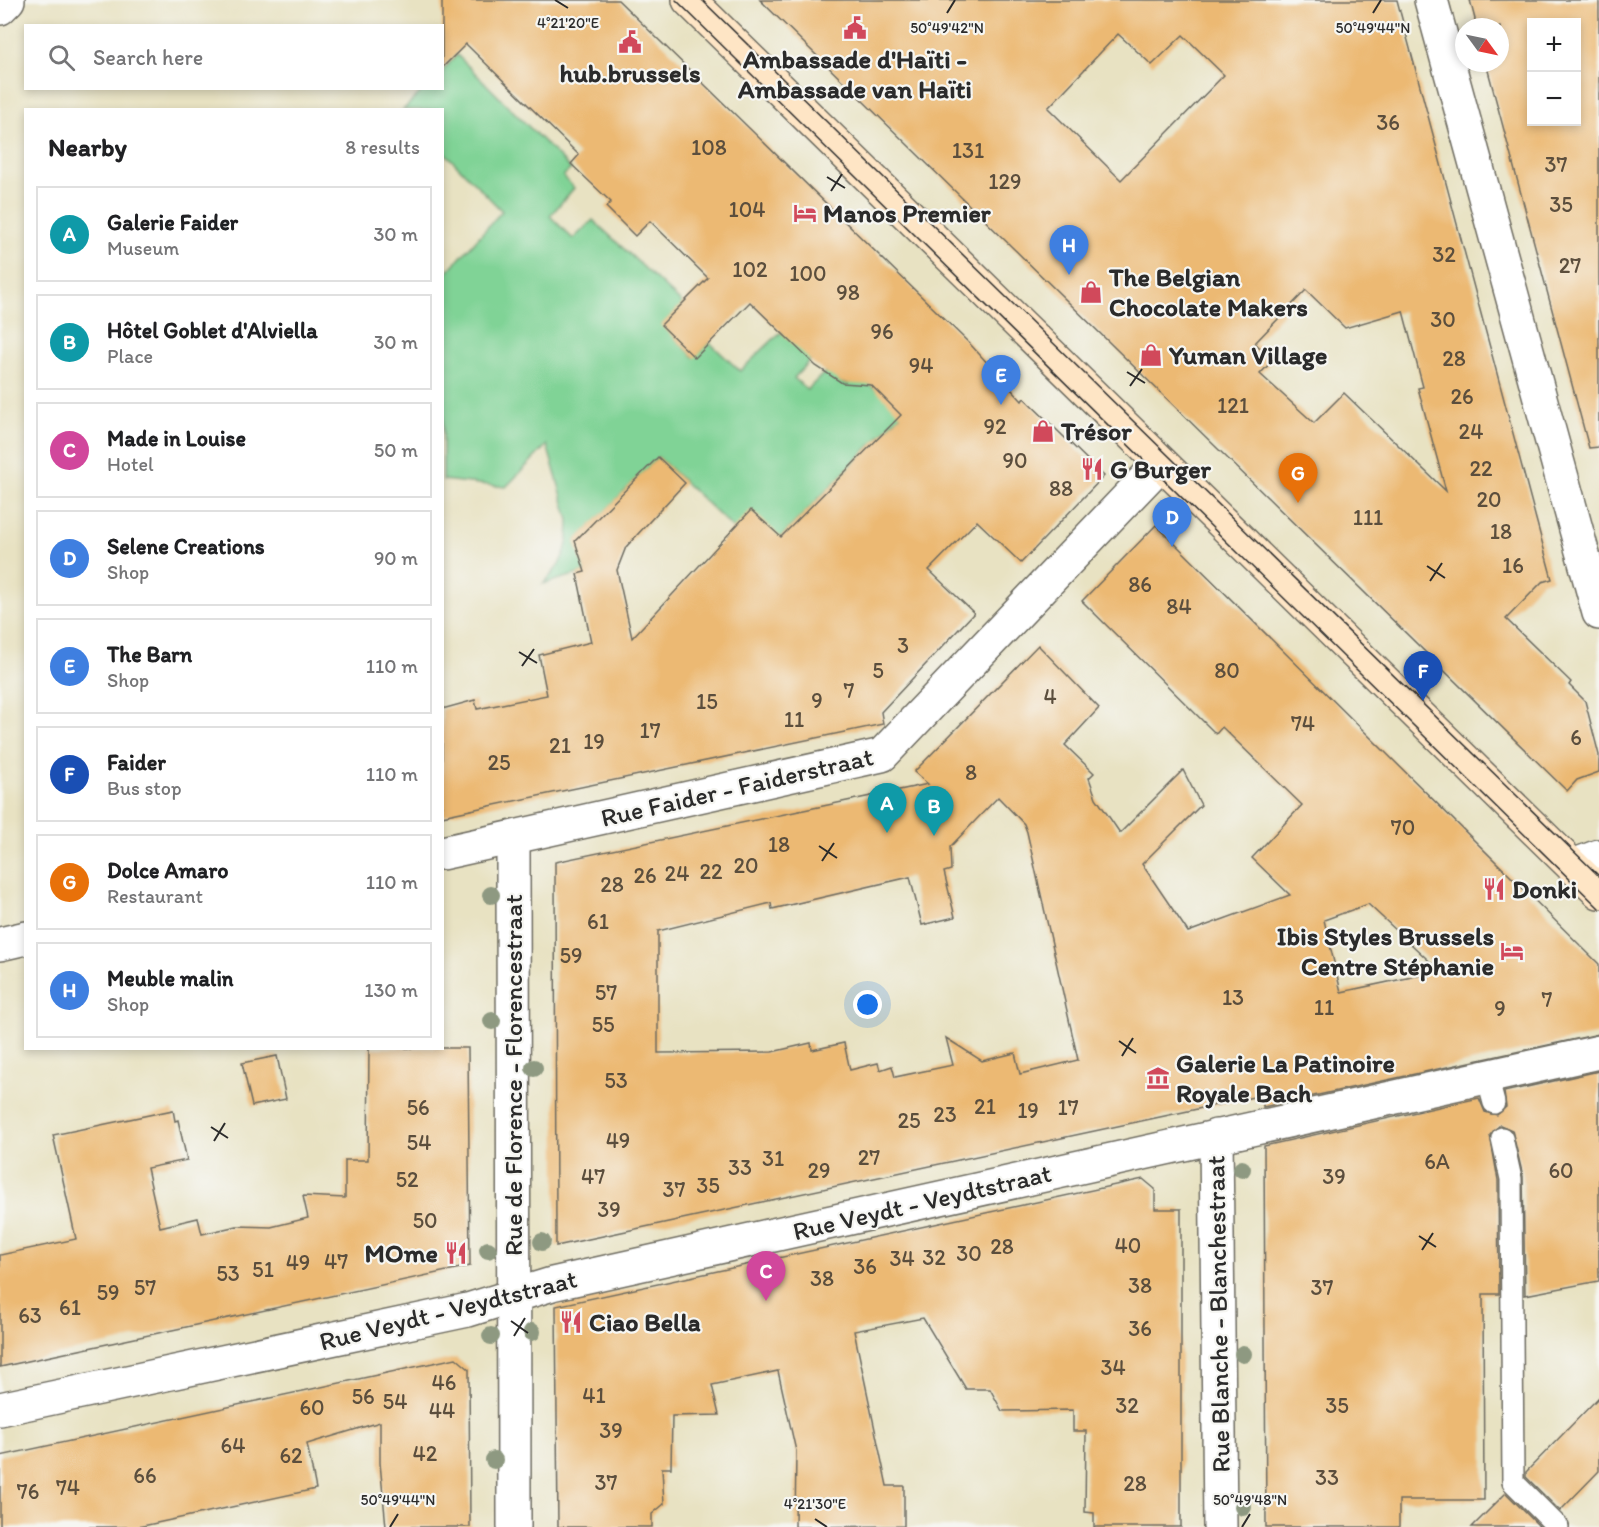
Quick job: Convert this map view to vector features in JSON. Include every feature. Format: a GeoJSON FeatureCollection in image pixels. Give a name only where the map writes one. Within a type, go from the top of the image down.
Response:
{"type":"FeatureCollection","features":[{"type":"Feature","properties":{"kind":"main road"},"geometry":{"type":"LineString","coordinates":[[689,0],[1161,463],[1586,861],[1599,892]]}},
{"type":"Feature","properties":{"kind":"street"},"geometry":{"type":"LineString","coordinates":[[0,8],[8,0]]}},
{"type":"Feature","properties":{"kind":"street"},"geometry":{"type":"LineString","coordinates":[[1431,0],[1599,613]]}},
{"type":"Feature","properties":{"kind":"street","name":"Rue Faider - Faiderstraat"},"geometry":{"type":"LineString","coordinates":[[444,853],[882,755],[1161,463]]}},
{"type":"Feature","properties":{"kind":"street","name":"Rue de Florence - Florencestraat"},"geometry":{"type":"LineString","coordinates":[[513,838],[514,1527]]}},
{"type":"Feature","properties":{"kind":"street"},"geometry":{"type":"LineString","coordinates":[[0,944],[24,938]]}},
{"type":"Feature","properties":{"kind":"street","name":"Rue Veydt - Veydtstraat"},"geometry":{"type":"LineString","coordinates":[[0,1409],[468,1310],[564,1282],[1216,1136],[1490,1090],[1599,1052]]}},
{"type":"Feature","properties":{"kind":"street","name":"Rue Blanche - Blanchestraat"},"geometry":{"type":"LineString","coordinates":[[1216,1136],[1220,1527]]}},
{"type":"Feature","properties":{"kind":"lane"},"geometry":{"type":"LineString","coordinates":[[1502,1138],[1511,1179],[1513,1482],[1558,1527]]}},
{"type":"Feature","properties":{"kind":"green space"},"geometry":{"type":"Polygon","coordinates":[[[457,55],[571,169],[563,176],[574,188],[550,216],[573,239],[593,220],[683,304],[662,325],[694,357],[710,343],[740,371],[781,332],[814,356],[794,378],[807,390],[828,369],[842,383],[848,384],[858,373],[871,386],[906,409],[781,537],[734,529],[658,457],[576,541],[585,572],[543,584],[556,570],[564,555],[569,520],[547,445],[506,487],[444,480],[444,276],[502,211],[444,152],[444,108],[405,108],[423,90],[444,90],[444,69],[457,55]]]}},
{"type":"Feature","properties":{"kind":"building"},"geometry":{"type":"Polygon","coordinates":[[[442,0],[618,0],[970,344],[1022,401],[1024,398],[1104,476],[1021,563],[977,521],[929,570],[974,613],[881,712],[883,724],[444,816],[444,708],[475,700],[477,709],[547,695],[539,655],[591,642],[577,574],[585,572],[575,541],[658,457],[685,483],[626,547],[617,570],[632,638],[751,510],[781,537],[901,415],[871,385],[842,383],[816,366],[750,302],[695,358],[661,325],[708,278],[650,221],[635,236],[606,207],[611,202],[571,164],[579,155],[466,44],[444,66],[444,24],[442,24],[442,0]]]}},
{"type":"Feature","properties":{"kind":"building"},"geometry":{"type":"Polygon","coordinates":[[[760,0],[1397,0],[1552,579],[1542,582],[1506,619],[1571,682],[1569,685],[1585,701],[1599,755],[1599,772],[1577,780],[1567,791],[760,0]],[[1118,34],[1048,108],[1121,180],[1224,75],[1183,35],[1152,65],[1118,34]],[[1306,290],[1255,343],[1273,360],[1260,374],[1314,423],[1344,393],[1446,491],[1418,388],[1423,387],[1403,311],[1345,328],[1306,290]]]}},
{"type":"Feature","properties":{"kind":"building"},"geometry":{"type":"Polygon","coordinates":[[[1470,0],[1599,0],[1599,447],[1589,448],[1488,72],[1509,72],[1509,18],[1475,18],[1470,0]]]}},
{"type":"Feature","properties":{"kind":"building"},"geometry":{"type":"Polygon","coordinates":[[[1156,525],[1599,964],[1599,1034],[1263,1107],[1263,1095],[556,1246],[555,862],[928,784],[914,772],[1038,645],[1099,708],[1065,745],[1094,773],[1089,778],[1096,798],[1120,833],[1183,770],[1201,805],[1142,864],[1188,932],[1290,895],[1252,858],[1302,805],[1222,727],[1216,734],[1082,601],[1156,525]],[[998,797],[950,847],[951,870],[944,872],[955,917],[922,925],[910,877],[772,909],[771,903],[658,931],[658,1053],[772,1052],[811,1043],[812,1050],[844,1043],[850,1070],[878,1063],[880,1070],[892,1066],[895,1077],[953,1065],[946,1038],[982,1061],[1015,1053],[1020,1074],[1078,1060],[1027,832],[1024,824],[998,797]],[[1368,904],[1324,920],[1341,992],[1440,971],[1368,904]]]}},
{"type":"Feature","properties":{"kind":"building"},"geometry":{"type":"Polygon","coordinates":[[[468,1048],[470,1266],[0,1367],[0,1255],[76,1239],[53,1135],[173,1110],[175,1121],[178,1120],[187,1160],[147,1168],[160,1227],[198,1218],[202,1234],[237,1226],[271,1227],[308,1218],[303,1196],[345,1198],[345,1160],[368,1160],[369,1050],[468,1048]]]}},
{"type":"Feature","properties":{"kind":"building"},"geometry":{"type":"Polygon","coordinates":[[[277,1056],[286,1099],[252,1106],[242,1063],[277,1056]]]}},
{"type":"Feature","properties":{"kind":"building"},"geometry":{"type":"Polygon","coordinates":[[[1599,1071],[1599,1281],[1525,1295],[1523,1176],[1512,1130],[1500,1125],[1490,1135],[1498,1180],[1499,1294],[1483,1294],[1484,1500],[1399,1500],[1399,1527],[1266,1527],[1264,1146],[1479,1098],[1485,1112],[1497,1115],[1506,1107],[1504,1092],[1599,1071]]]}},
{"type":"Feature","properties":{"kind":"building"},"geometry":{"type":"Polygon","coordinates":[[[1143,1179],[1155,1189],[1155,1209],[1181,1209],[1181,1527],[1094,1527],[1094,1513],[1085,1512],[1086,1431],[1073,1431],[1073,1410],[1002,1411],[990,1389],[966,1389],[923,1318],[854,1331],[887,1486],[904,1486],[904,1526],[795,1527],[796,1451],[778,1371],[712,1385],[719,1415],[672,1416],[671,1468],[662,1468],[664,1504],[652,1514],[652,1527],[558,1527],[556,1306],[1143,1179]]]}},
{"type":"Feature","properties":{"kind":"building"},"geometry":{"type":"Polygon","coordinates":[[[456,1358],[469,1369],[470,1527],[386,1527],[380,1463],[380,1422],[307,1444],[316,1489],[138,1527],[0,1527],[0,1456],[456,1358]]]}},
{"type":"Feature","properties":{"kind":"building"},"geometry":{"type":"Polygon","coordinates":[[[1599,1397],[1599,1471],[1560,1511],[1526,1477],[1526,1472],[1599,1397]]]}},
{"type":"Feature","properties":{"kind":"building"},"geometry":{"type":"Polygon","coordinates":[[[1506,1493],[1540,1527],[1472,1527],[1506,1493]]]}},
{"type":"Feature","properties":{"kind":"tram line"},"geometry":{"type":"LineString","coordinates":[[676,0],[1599,908]]}},
{"type":"Feature","properties":{"kind":"tram line"},"geometry":{"type":"LineString","coordinates":[[702,0],[1599,876]]}},
{"type":"Feature","properties":{"kind":"place","name":"Ambassade d'Haïti - Ambassade van Haïti"},"geometry":{"type":"Point","coordinates":[855,28]}},
{"type":"Feature","properties":{"kind":"place","name":"hub.brussels"},"geometry":{"type":"Point","coordinates":[630,42]}},
{"type":"Feature","properties":{"kind":"place","name":"Manos Premier"},"geometry":{"type":"Point","coordinates":[805,213]}},
{"type":"Feature","properties":{"kind":"place","name":"Meuble malin"},"geometry":{"type":"Point","coordinates":[1069,275]}},
{"type":"Feature","properties":{"kind":"place","name":"The Belgian Chocolate Makers"},"geometry":{"type":"Point","coordinates":[1091,292]}},
{"type":"Feature","properties":{"kind":"place","name":"Yuman Village"},"geometry":{"type":"Point","coordinates":[1151,355]}},
{"type":"Feature","properties":{"kind":"place","name":"The Barn"},"geometry":{"type":"Point","coordinates":[1001,405]}},
{"type":"Feature","properties":{"kind":"place","name":"Trésor"},"geometry":{"type":"Point","coordinates":[1043,431]}},
{"type":"Feature","properties":{"kind":"place","name":"G Burger"},"geometry":{"type":"Point","coordinates":[1092,469]}},
{"type":"Feature","properties":{"kind":"place","name":"Dolce Amaro"},"geometry":{"type":"Point","coordinates":[1298,503]}},
{"type":"Feature","properties":{"kind":"place","name":"Selene Creations"},"geometry":{"type":"Point","coordinates":[1172,547]}},
{"type":"Feature","properties":{"kind":"place","name":"Faider"},"geometry":{"type":"Point","coordinates":[1423,701]}},
{"type":"Feature","properties":{"kind":"place","name":"Galerie Faider"},"geometry":{"type":"Point","coordinates":[887,833]}},
{"type":"Feature","properties":{"kind":"place","name":"Hôtel Goblet d'Alviella"},"geometry":{"type":"Point","coordinates":[934,836]}},
{"type":"Feature","properties":{"kind":"place","name":"Donki"},"geometry":{"type":"Point","coordinates":[1494,889]}},
{"type":"Feature","properties":{"kind":"place","name":"Ibis Styles Brussels Centre Stéphanie"},"geometry":{"type":"Point","coordinates":[1512,951]}},
{"type":"Feature","properties":{"kind":"place","name":"Galerie La Patinoire Royale Bach"},"geometry":{"type":"Point","coordinates":[1158,1078]}},
{"type":"Feature","properties":{"kind":"place","name":"MOme"},"geometry":{"type":"Point","coordinates":[456,1253]}},
{"type":"Feature","properties":{"kind":"place","name":"Made in Louise"},"geometry":{"type":"Point","coordinates":[766,1301]}},
{"type":"Feature","properties":{"kind":"place","name":"Ciao Bella"},"geometry":{"type":"Point","coordinates":[571,1322]}}]}
